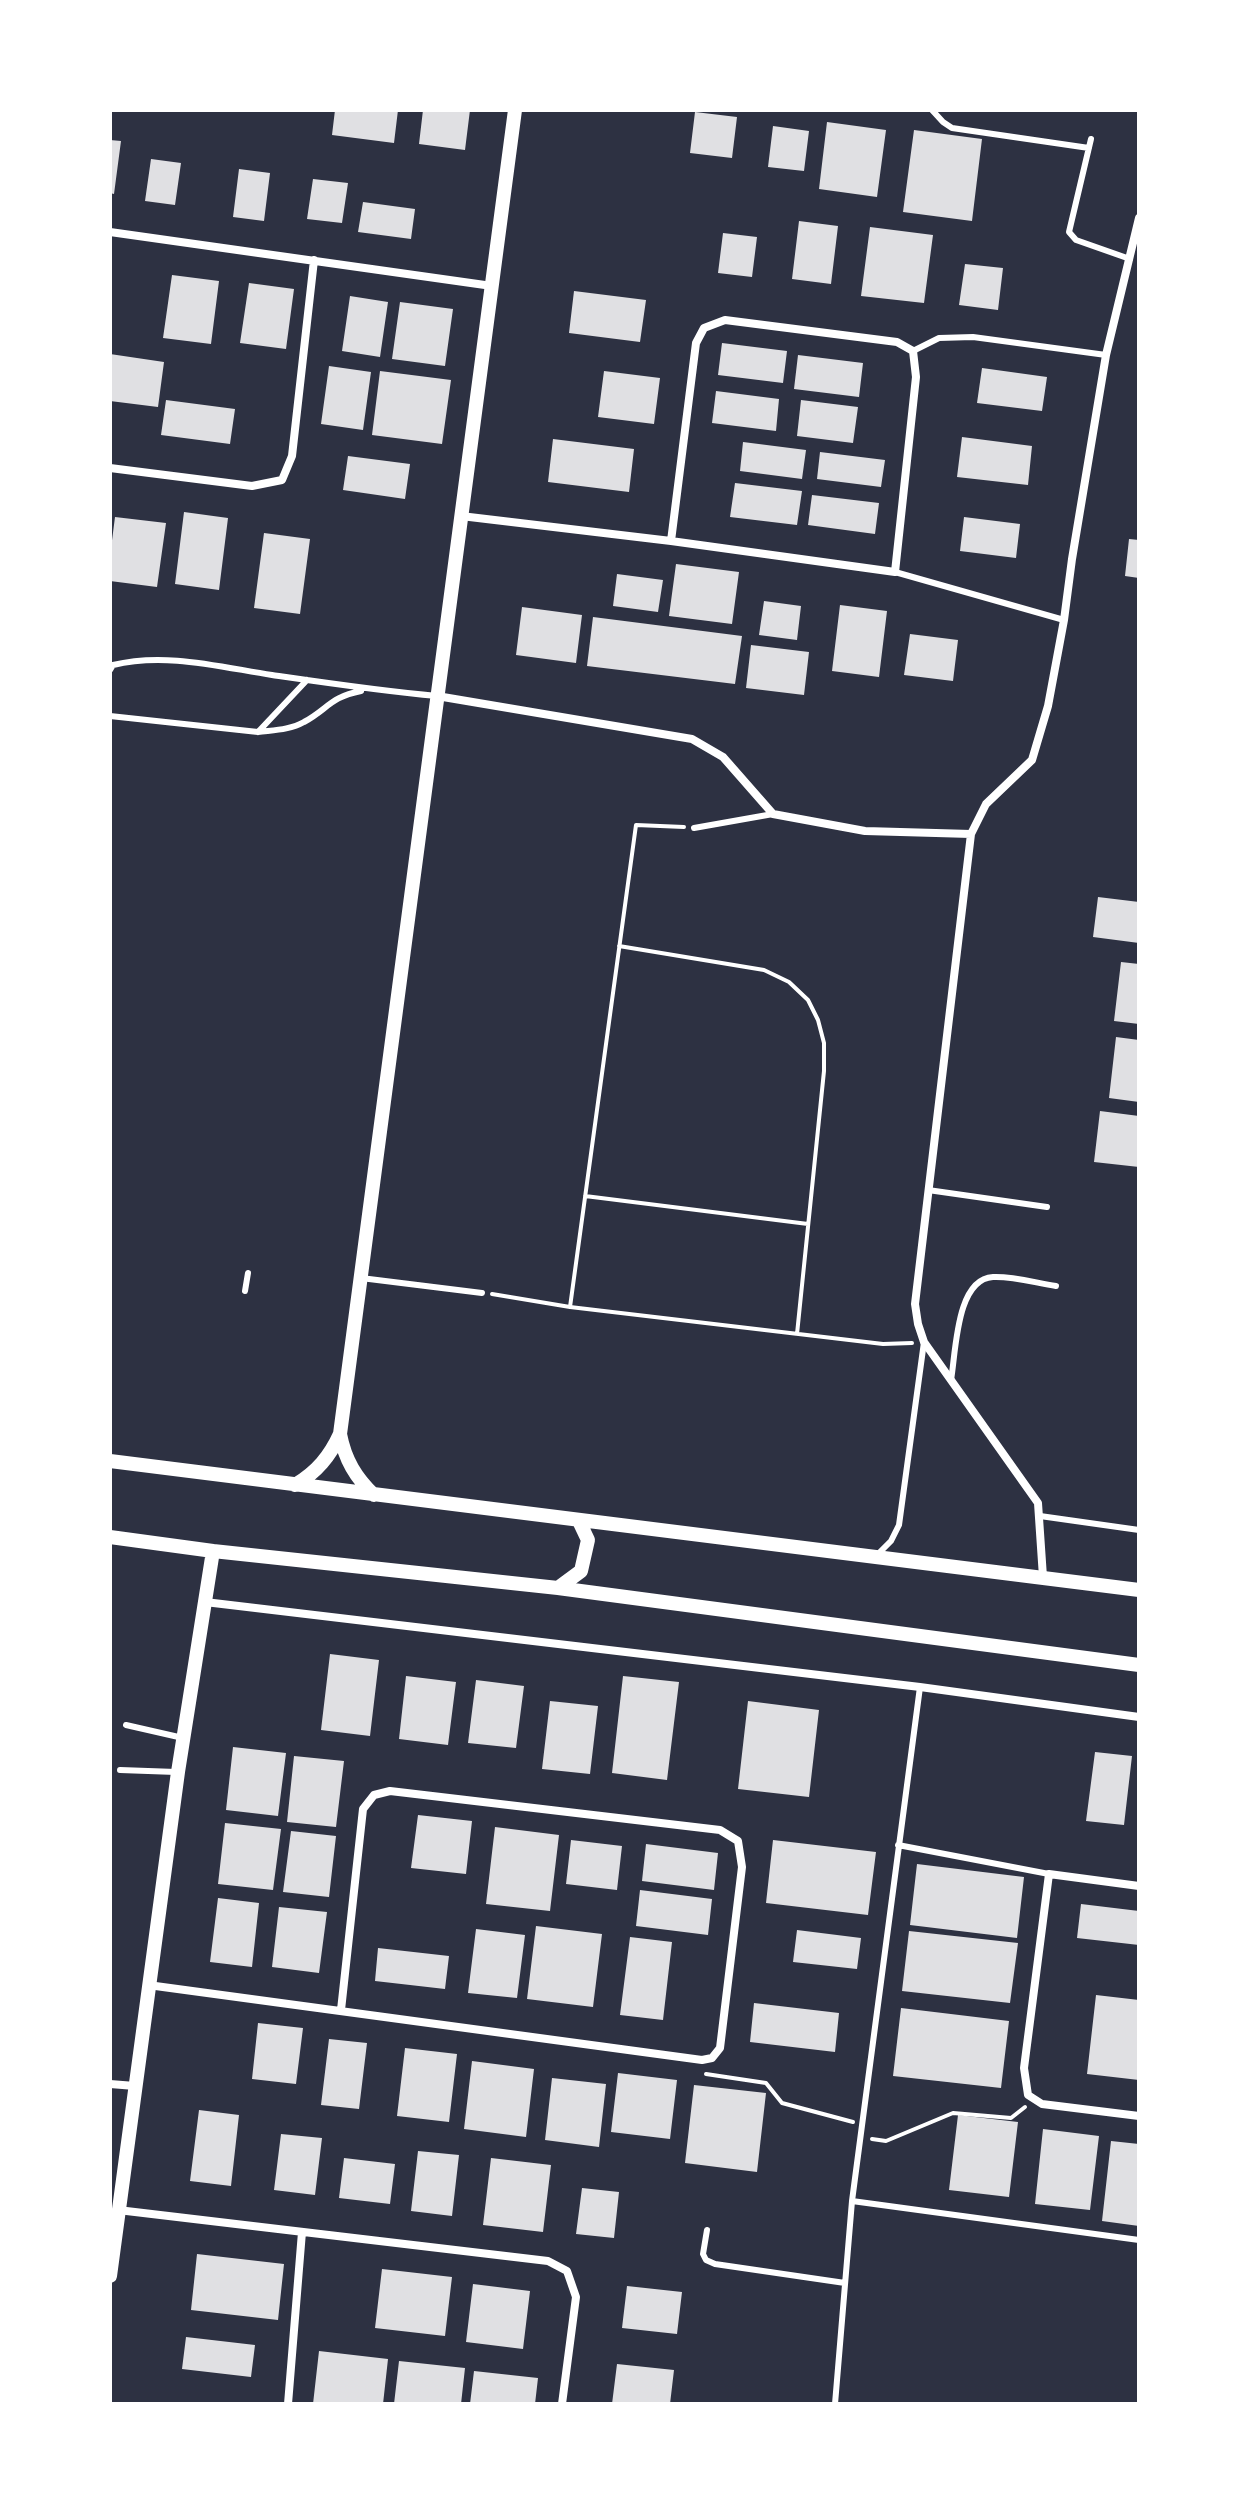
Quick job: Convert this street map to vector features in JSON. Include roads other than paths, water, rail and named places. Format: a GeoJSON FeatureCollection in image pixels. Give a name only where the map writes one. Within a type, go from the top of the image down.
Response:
{"type":"FeatureCollection","features":[{"type":"Feature","properties":{"kind":"street"},"geometry":{"type":"LineString","coordinates":[[295,1485],[318,1469],[340,1434],[515,110]]}},
{"type":"Feature","properties":{"kind":"street"},"geometry":{"type":"LineString","coordinates":[[1043,1577],[1038,1503],[924,1342],[915,1304],[971,834],[986,804],[1032,760],[1048,706],[1106,355],[1139,218]]}},
{"type":"Feature","properties":{"kind":"street"},"geometry":{"type":"LineString","coordinates":[[110,232],[492,286]]}},
{"type":"Feature","properties":{"kind":"street"},"geometry":{"type":"LineString","coordinates":[[110,468],[252,486],[282,480],[292,456],[314,260]]}},
{"type":"Feature","properties":{"kind":"street"},"geometry":{"type":"LineString","coordinates":[[461,516],[895,572],[916,377],[913,351],[897,342],[725,320],[704,328],[696,343],[671,541]]}},
{"type":"Feature","properties":{"kind":"street"},"geometry":{"type":"LineString","coordinates":[[437,696],[692,739],[723,757],[773,814],[865,831],[971,834]]}},
{"type":"Feature","properties":{"kind":"street"},"geometry":{"type":"LineString","coordinates":[[340,1434],[353,1472],[375,1495]]}},
{"type":"Feature","properties":{"kind":"street"},"geometry":{"type":"LineString","coordinates":[[110,1461],[1139,1590]]}},
{"type":"Feature","properties":{"kind":"street"},"geometry":{"type":"LineString","coordinates":[[558,1588],[581,1571],[588,1540],[579,1521]]}},
{"type":"Feature","properties":{"kind":"street"},"geometry":{"type":"LineString","coordinates":[[110,1537],[558,1588],[1139,1665]]}},
{"type":"Feature","properties":{"kind":"street"},"geometry":{"type":"LineString","coordinates":[[110,2276],[178,1772],[213,1551]]}},
{"type":"Feature","properties":{"kind":"street"},"geometry":{"type":"LineString","coordinates":[[205,1602],[920,1687],[1139,1717]]}},
{"type":"Feature","properties":{"kind":"street"},"geometry":{"type":"LineString","coordinates":[[148,1985],[695,2059],[712,2058],[720,2048],[742,1867],[738,1841],[720,1830],[390,1791],[374,1795],[363,1809],[341,2010]]}},
{"type":"Feature","properties":{"kind":"street"},"geometry":{"type":"LineString","coordinates":[[1139,1886],[1049,1874],[1024,2068],[1028,2095],[1042,2104],[1139,2116]]}},
{"type":"Feature","properties":{"kind":"street"},"geometry":{"type":"LineString","coordinates":[[110,2084],[135,2086]]}},
{"type":"Feature","properties":{"kind":"street"},"geometry":{"type":"LineString","coordinates":[[118,2210],[548,2261],[567,2271],[576,2297],[562,2404]]}},
{"type":"Feature","properties":{"kind":"street"},"geometry":{"type":"LineString","coordinates":[[288,2404],[302,2232]]}},
{"type":"Feature","properties":{"kind":"lane"},"geometry":{"type":"LineString","coordinates":[[932,110],[952,128],[1089,148]]}},
{"type":"Feature","properties":{"kind":"lane"},"geometry":{"type":"LineString","coordinates":[[1091,139],[1069,232],[1076,240],[1130,259]]}},
{"type":"Feature","properties":{"kind":"lane"},"geometry":{"type":"LineString","coordinates":[[913,351],[939,338],[973,337],[1106,355]]}},
{"type":"Feature","properties":{"kind":"lane"},"geometry":{"type":"LineString","coordinates":[[895,572],[1064,620]]}},
{"type":"Feature","properties":{"kind":"lane"},"geometry":{"type":"LineString","coordinates":[[110,670],[113,665],[132,660],[177,660],[369,690],[437,696]]}},
{"type":"Feature","properties":{"kind":"lane"},"geometry":{"type":"LineString","coordinates":[[258,732],[307,680]]}},
{"type":"Feature","properties":{"kind":"lane"},"geometry":{"type":"LineString","coordinates":[[110,716],[258,732],[279,730],[303,723],[329,702],[369,690]]}},
{"type":"Feature","properties":{"kind":"lane"},"geometry":{"type":"LineString","coordinates":[[694,828],[773,814]]}},
{"type":"Feature","properties":{"kind":"lane"},"geometry":{"type":"LineString","coordinates":[[928,1190],[1047,1207]]}},
{"type":"Feature","properties":{"kind":"lane"},"geometry":{"type":"LineString","coordinates":[[245,1291],[248,1273]]}},
{"type":"Feature","properties":{"kind":"lane"},"geometry":{"type":"LineString","coordinates":[[951,1380],[965,1297],[977,1283],[994,1277],[1056,1286]]}},
{"type":"Feature","properties":{"kind":"lane"},"geometry":{"type":"LineString","coordinates":[[361,1278],[482,1293]]}},
{"type":"Feature","properties":{"kind":"lane"},"geometry":{"type":"LineString","coordinates":[[876,1557],[891,1541],[899,1525],[924,1342]]}},
{"type":"Feature","properties":{"kind":"lane"},"geometry":{"type":"LineString","coordinates":[[1040,1516],[1139,1530]]}},
{"type":"Feature","properties":{"kind":"lane"},"geometry":{"type":"LineString","coordinates":[[835,2404],[852,2201],[920,1687]]}},
{"type":"Feature","properties":{"kind":"lane"},"geometry":{"type":"LineString","coordinates":[[126,1725],[183,1738]]}},
{"type":"Feature","properties":{"kind":"lane"},"geometry":{"type":"LineString","coordinates":[[120,1770],[178,1772]]}},
{"type":"Feature","properties":{"kind":"lane"},"geometry":{"type":"LineString","coordinates":[[898,1845],[1049,1874]]}},
{"type":"Feature","properties":{"kind":"lane"},"geometry":{"type":"LineString","coordinates":[[852,2201],[1139,2240]]}},
{"type":"Feature","properties":{"kind":"lane"},"geometry":{"type":"LineString","coordinates":[[707,2230],[703,2254],[706,2260],[715,2264],[845,2283]]}}]}
